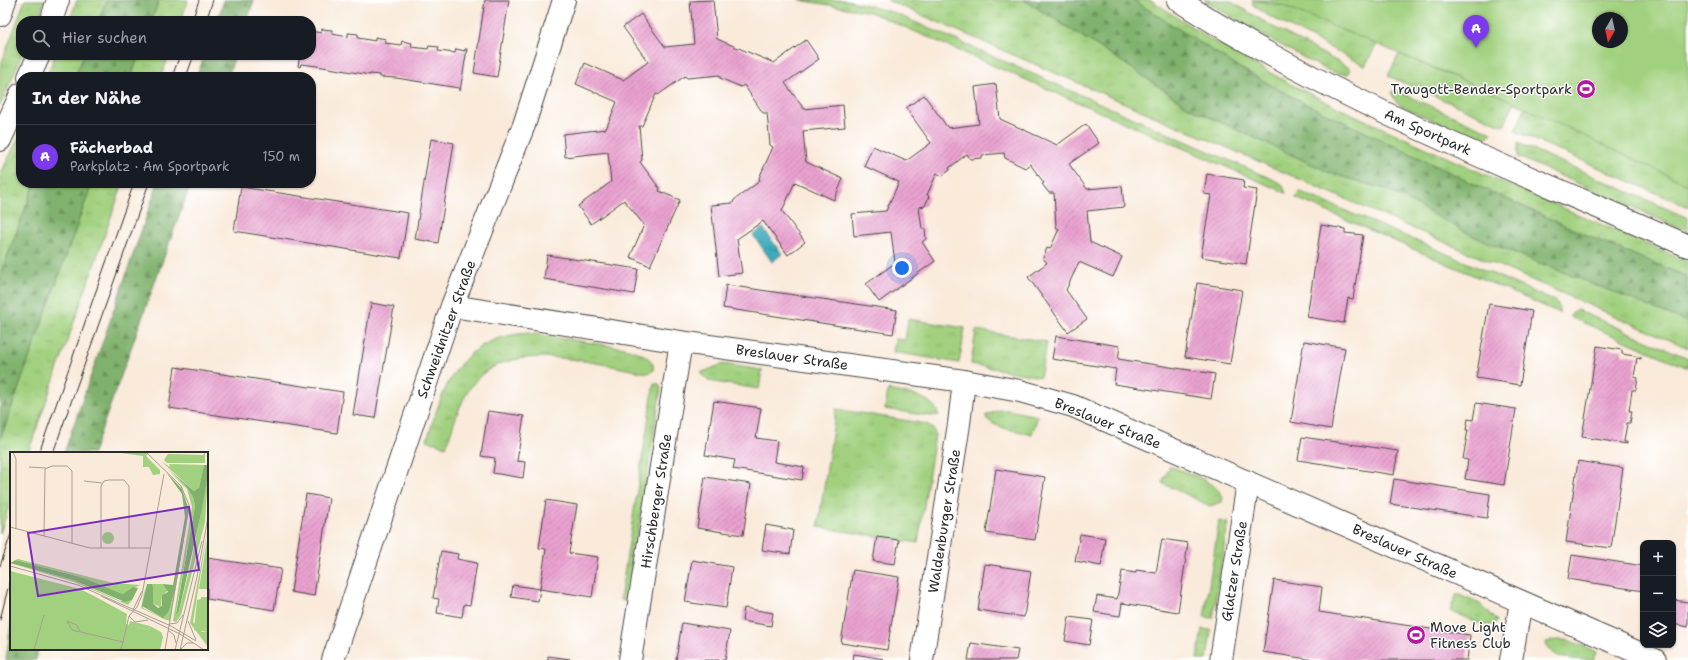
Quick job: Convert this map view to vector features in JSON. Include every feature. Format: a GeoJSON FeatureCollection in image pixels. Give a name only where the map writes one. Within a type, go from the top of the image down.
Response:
{"type":"FeatureCollection","features":[{"type":"Feature","properties":{"kind":"street"},"geometry":{"type":"LineString","coordinates":[[0,15],[5,0]]}},
{"type":"Feature","properties":{"kind":"street"},"geometry":{"type":"LineString","coordinates":[[53,16],[58,0]]}},
{"type":"Feature","properties":{"kind":"street","name":"Schweidnitzer Straße"},"geometry":{"type":"LineString","coordinates":[[333,660],[452,306],[524,125],[564,0]]}},
{"type":"Feature","properties":{"kind":"street","name":"Am Sportpark"},"geometry":{"type":"LineString","coordinates":[[1178,0],[1258,49],[1363,103],[1688,246]]}},
{"type":"Feature","properties":{"kind":"street"},"geometry":{"type":"LineString","coordinates":[[31,72],[37,60]]}},
{"type":"Feature","properties":{"kind":"street"},"geometry":{"type":"LineString","coordinates":[[0,140],[16,105]]}},
{"type":"Feature","properties":{"kind":"street","name":"Breslauer Straße"},"geometry":{"type":"LineString","coordinates":[[452,306],[681,342],[964,381],[1020,391],[1073,406],[1130,429],[1655,660]]}},
{"type":"Feature","properties":{"kind":"street","name":"Hirschberger Straße"},"geometry":{"type":"LineString","coordinates":[[630,660],[681,342]]}},
{"type":"Feature","properties":{"kind":"street","name":"Waldenburger Straße"},"geometry":{"type":"LineString","coordinates":[[922,660],[959,424],[964,381]]}},
{"type":"Feature","properties":{"kind":"street","name":"Glatzer Straße"},"geometry":{"type":"LineString","coordinates":[[1220,660],[1248,482]]}},
{"type":"Feature","properties":{"kind":"street"},"geometry":{"type":"LineString","coordinates":[[1511,660],[1521,602]]}},
{"type":"Feature","properties":{"kind":"green space"},"geometry":{"type":"Polygon","coordinates":[[[25,0],[45,0],[39,16],[19,16],[25,0]]]}},
{"type":"Feature","properties":{"kind":"green space"},"geometry":{"type":"Polygon","coordinates":[[[77,0],[107,0],[100,16],[71,16],[77,0]]]}},
{"type":"Feature","properties":{"kind":"green space"},"geometry":{"type":"Polygon","coordinates":[[[107,0],[159,0],[153,16],[100,16],[107,0]]]}},
{"type":"Feature","properties":{"kind":"green space"},"geometry":{"type":"Polygon","coordinates":[[[159,0],[188,0],[183,16],[153,16],[159,0]]]}},
{"type":"Feature","properties":{"kind":"green space"},"geometry":{"type":"Polygon","coordinates":[[[224,0],[254,0],[249,16],[219,16],[224,0]]]}},
{"type":"Feature","properties":{"kind":"green space"},"geometry":{"type":"Polygon","coordinates":[[[799,0],[847,0],[892,12],[1274,180],[1282,184],[1286,193],[870,12],[799,0]]]}},
{"type":"Feature","properties":{"kind":"green space"},"geometry":{"type":"Polygon","coordinates":[[[887,0],[1024,0],[1118,59],[1190,108],[1333,174],[1388,190],[1475,237],[1688,322],[1688,348],[887,0]]]}},
{"type":"Feature","properties":{"kind":"green space"},"geometry":{"type":"Polygon","coordinates":[[[1024,0],[1133,0],[1238,67],[1300,101],[1476,185],[1588,236],[1688,277],[1688,322],[1475,237],[1388,190],[1333,174],[1190,108],[1118,59],[1024,0]]]}},
{"type":"Feature","properties":{"kind":"green space"},"geometry":{"type":"Polygon","coordinates":[[[1133,0],[1151,0],[1210,39],[1294,86],[1341,109],[1466,166],[1688,262],[1688,277],[1588,236],[1476,185],[1300,101],[1238,67],[1133,0]]]}},
{"type":"Feature","properties":{"kind":"green space"},"geometry":{"type":"Polygon","coordinates":[[[1204,0],[1228,0],[1270,25],[1349,68],[1350,71],[1348,74],[1341,74],[1328,70],[1204,0]]]}},
{"type":"Feature","properties":{"kind":"green space","name":"Traugott-Bender-Sportpark"},"geometry":{"type":"Polygon","coordinates":[[[1251,0],[1688,0],[1688,185],[1494,93],[1282,5],[1251,0]]]}},
{"type":"Feature","properties":{"kind":"green space"},"geometry":{"type":"Polygon","coordinates":[[[1254,0],[1284,0],[1377,44],[1365,66],[1267,15],[1252,4],[1254,0]]]}},
{"type":"Feature","properties":{"kind":"green space"},"geometry":{"type":"Polygon","coordinates":[[[1558,0],[1504,126],[1388,76],[1399,54],[1493,93],[1558,0]]]}},
{"type":"Feature","properties":{"kind":"green space"},"geometry":{"type":"Polygon","coordinates":[[[1572,0],[1538,92],[1688,159],[1688,207],[1515,131],[1572,0]]]}},
{"type":"Feature","properties":{"kind":"green space"},"geometry":{"type":"Polygon","coordinates":[[[16,24],[16,60],[20,60],[0,106],[0,67],[16,24]]]}},
{"type":"Feature","properties":{"kind":"green space"},"geometry":{"type":"Polygon","coordinates":[[[53,60],[82,60],[77,72],[48,72],[53,60]]]}},
{"type":"Feature","properties":{"kind":"green space"},"geometry":{"type":"Polygon","coordinates":[[[82,60],[137,60],[133,72],[77,72],[82,60]]]}},
{"type":"Feature","properties":{"kind":"green space"},"geometry":{"type":"Polygon","coordinates":[[[137,60],[167,60],[163,72],[133,72],[137,60]]]}},
{"type":"Feature","properties":{"kind":"green space"},"geometry":{"type":"Polygon","coordinates":[[[203,60],[233,60],[230,72],[198,72],[203,60]]]}},
{"type":"Feature","properties":{"kind":"green space"},"geometry":{"type":"Polygon","coordinates":[[[1394,90],[1492,133],[1481,141],[1405,108],[1398,104],[1395,100],[1392,93],[1394,90]]]}},
{"type":"Feature","properties":{"kind":"green space"},"geometry":{"type":"Polygon","coordinates":[[[16,143],[16,188],[33,188],[0,276],[0,175],[16,143]]]}},
{"type":"Feature","properties":{"kind":"green space"},"geometry":{"type":"Polygon","coordinates":[[[1518,143],[1688,218],[1688,232],[1518,157],[1518,143]]]}},
{"type":"Feature","properties":{"kind":"green space"},"geometry":{"type":"Polygon","coordinates":[[[33,188],[90,188],[0,440],[0,276],[33,188]]]}},
{"type":"Feature","properties":{"kind":"green space"},"geometry":{"type":"Polygon","coordinates":[[[90,188],[121,188],[28,452],[10,452],[10,504],[0,533],[0,440],[90,188]]]}},
{"type":"Feature","properties":{"kind":"green space"},"geometry":{"type":"Polygon","coordinates":[[[156,188],[189,188],[93,452],[64,452],[156,188]]]}},
{"type":"Feature","properties":{"kind":"green space"},"geometry":{"type":"Polygon","coordinates":[[[1301,192],[1554,301],[1558,304],[1560,313],[1296,198],[1301,192]]]}},
{"type":"Feature","properties":{"kind":"green space"},"geometry":{"type":"Polygon","coordinates":[[[1577,310],[1688,358],[1688,368],[1570,317],[1571,313],[1577,310]]]}},
{"type":"Feature","properties":{"kind":"green space"},"geometry":{"type":"Polygon","coordinates":[[[908,319],[965,328],[959,363],[893,352],[895,339],[905,340],[908,319]]]}},
{"type":"Feature","properties":{"kind":"green space"},"geometry":{"type":"Polygon","coordinates":[[[976,330],[1047,342],[1040,377],[971,364],[976,330]]]}},
{"type":"Feature","properties":{"kind":"green space"},"geometry":{"type":"Polygon","coordinates":[[[527,333],[629,349],[649,358],[652,362],[653,371],[648,373],[580,360],[555,358],[530,358],[508,361],[488,370],[472,385],[460,407],[446,447],[427,440],[448,383],[458,367],[470,354],[485,344],[504,337],[527,333]]]}},
{"type":"Feature","properties":{"kind":"green space"},"geometry":{"type":"Polygon","coordinates":[[[723,364],[762,370],[759,389],[708,381],[700,373],[723,364]]]}},
{"type":"Feature","properties":{"kind":"green space"},"geometry":{"type":"Polygon","coordinates":[[[654,383],[659,384],[661,389],[627,601],[620,600],[654,383]]]}},
{"type":"Feature","properties":{"kind":"green space"},"geometry":{"type":"Polygon","coordinates":[[[888,390],[918,396],[930,403],[939,415],[930,416],[885,409],[888,390]]]}},
{"type":"Feature","properties":{"kind":"green space"},"geometry":{"type":"Polygon","coordinates":[[[836,409],[927,424],[934,430],[935,435],[918,543],[818,527],[836,409]]]}},
{"type":"Feature","properties":{"kind":"green space"},"geometry":{"type":"Polygon","coordinates":[[[999,410],[1007,410],[1038,416],[1032,434],[1000,427],[989,421],[985,416],[999,410]]]}},
{"type":"Feature","properties":{"kind":"green space"},"geometry":{"type":"Polygon","coordinates":[[[1170,466],[1207,481],[1219,491],[1223,497],[1222,502],[1210,506],[1162,483],[1170,466]]]}},
{"type":"Feature","properties":{"kind":"green space"},"geometry":{"type":"Polygon","coordinates":[[[1219,521],[1228,523],[1213,618],[1204,617],[1219,521]]]}},
{"type":"Feature","properties":{"kind":"green space"},"geometry":{"type":"Polygon","coordinates":[[[1457,594],[1480,604],[1497,621],[1494,625],[1483,625],[1450,611],[1457,594]]]}},
{"type":"Feature","properties":{"kind":"green space"},"geometry":{"type":"Polygon","coordinates":[[[10,629],[10,650],[38,650],[36,660],[6,660],[10,629]]]}},
{"type":"Feature","properties":{"kind":"green space"},"geometry":{"type":"Polygon","coordinates":[[[1202,629],[1211,630],[1207,660],[1197,660],[1202,629]]]}},
{"type":"Feature","properties":{"kind":"green space"},"geometry":{"type":"Polygon","coordinates":[[[1568,640],[1597,652],[1594,660],[1580,660],[1558,656],[1548,648],[1546,642],[1568,640]]]}},
{"type":"Feature","properties":{"kind":"water"},"geometry":{"type":"Polygon","coordinates":[[[763,228],[782,254],[772,262],[753,235],[763,228]]]}},
{"type":"Feature","properties":{"kind":"building"},"geometry":{"type":"Polygon","coordinates":[[[485,0],[509,0],[497,77],[474,73],[485,0]]]}},
{"type":"Feature","properties":{"kind":"building"},"geometry":{"type":"Polygon","coordinates":[[[713,0],[717,39],[774,63],[806,40],[819,59],[785,83],[804,109],[843,105],[845,127],[803,131],[806,162],[843,179],[834,200],[795,182],[782,211],[805,242],[788,255],[763,221],[737,239],[742,273],[719,276],[711,205],[733,203],[734,200],[760,181],[759,178],[773,147],[770,145],[767,113],[763,113],[744,85],[741,87],[720,78],[720,75],[687,78],[685,76],[658,95],[656,94],[642,126],[639,126],[642,160],[640,162],[660,189],[659,191],[680,200],[650,266],[630,257],[644,225],[624,200],[591,224],[578,206],[611,182],[608,152],[565,157],[563,134],[606,129],[617,102],[576,84],[585,63],[623,80],[648,62],[623,27],[641,14],[665,47],[694,44],[690,1],[713,0]]]}},
{"type":"Feature","properties":{"kind":"building"},"geometry":{"type":"Polygon","coordinates":[[[322,29],[332,30],[332,34],[348,37],[348,33],[358,34],[358,38],[375,41],[375,37],[386,39],[385,43],[401,45],[402,41],[412,43],[411,47],[428,49],[429,46],[439,47],[438,51],[455,53],[456,49],[465,51],[465,49],[467,49],[460,91],[459,88],[396,78],[380,77],[380,75],[370,75],[301,64],[300,67],[298,66],[299,60],[316,60],[316,32],[321,33],[322,29]]]}},
{"type":"Feature","properties":{"kind":"building"},"geometry":{"type":"Polygon","coordinates":[[[996,84],[1000,119],[1057,145],[1086,124],[1099,143],[1069,164],[1087,189],[1122,186],[1124,207],[1087,211],[1090,242],[1122,257],[1113,277],[1079,262],[1066,290],[1087,319],[1068,332],[1028,277],[1047,263],[1043,258],[1047,248],[1050,249],[1059,229],[1056,227],[1054,193],[1049,193],[1042,184],[1044,183],[1030,164],[1025,168],[1005,158],[1004,153],[982,155],[982,158],[970,159],[967,154],[949,168],[950,170],[942,176],[937,173],[927,195],[929,196],[925,206],[919,207],[922,229],[925,229],[926,239],[922,242],[935,261],[879,302],[866,284],[895,263],[891,232],[854,236],[852,214],[886,211],[899,182],[864,166],[873,146],[906,161],[931,143],[906,108],[924,95],[948,128],[979,124],[975,87],[996,84]]]}},
{"type":"Feature","properties":{"kind":"building"},"geometry":{"type":"Polygon","coordinates":[[[431,139],[454,143],[438,243],[415,239],[431,139]]]}},
{"type":"Feature","properties":{"kind":"building"},"geometry":{"type":"Polygon","coordinates":[[[1207,174],[1244,180],[1243,188],[1257,190],[1246,264],[1201,257],[1211,195],[1204,194],[1207,174]]]}},
{"type":"Feature","properties":{"kind":"building"},"geometry":{"type":"Polygon","coordinates":[[[241,188],[408,213],[401,258],[234,231],[241,188]]]}},
{"type":"Feature","properties":{"kind":"building"},"geometry":{"type":"Polygon","coordinates":[[[1321,225],[1345,229],[1345,233],[1363,235],[1353,299],[1348,298],[1344,323],[1307,317],[1321,225]]]}},
{"type":"Feature","properties":{"kind":"building"},"geometry":{"type":"Polygon","coordinates":[[[547,255],[638,269],[634,294],[544,279],[547,255]]]}},
{"type":"Feature","properties":{"kind":"building"},"geometry":{"type":"Polygon","coordinates":[[[1197,283],[1242,290],[1230,364],[1185,357],[1197,283]]]}},
{"type":"Feature","properties":{"kind":"building"},"geometry":{"type":"Polygon","coordinates":[[[726,285],[897,310],[893,334],[723,308],[726,285]]]}},
{"type":"Feature","properties":{"kind":"building"},"geometry":{"type":"Polygon","coordinates":[[[371,303],[394,307],[375,418],[353,415],[371,303]]]}},
{"type":"Feature","properties":{"kind":"building"},"geometry":{"type":"Polygon","coordinates":[[[1489,304],[1532,311],[1520,385],[1476,378],[1489,304]]]}},
{"type":"Feature","properties":{"kind":"building"},"geometry":{"type":"Polygon","coordinates":[[[1056,336],[1120,346],[1118,359],[1215,374],[1211,399],[1114,384],[1116,369],[1052,359],[1056,336]]]}},
{"type":"Feature","properties":{"kind":"building"},"geometry":{"type":"Polygon","coordinates":[[[1304,341],[1345,348],[1331,429],[1291,422],[1304,341]]]}},
{"type":"Feature","properties":{"kind":"building"},"geometry":{"type":"Polygon","coordinates":[[[1597,346],[1622,350],[1622,354],[1641,357],[1641,359],[1637,358],[1634,377],[1638,378],[1636,390],[1632,390],[1629,411],[1632,411],[1630,423],[1627,423],[1624,442],[1627,442],[1627,444],[1582,437],[1597,346]]]}},
{"type":"Feature","properties":{"kind":"building"},"geometry":{"type":"Polygon","coordinates":[[[175,367],[343,392],[337,433],[169,408],[175,367]]]}},
{"type":"Feature","properties":{"kind":"building"},"geometry":{"type":"Polygon","coordinates":[[[714,401],[761,408],[756,438],[777,441],[774,462],[804,467],[802,480],[733,469],[735,460],[705,455],[714,401]]]}},
{"type":"Feature","properties":{"kind":"building"},"geometry":{"type":"Polygon","coordinates":[[[1476,403],[1516,409],[1504,485],[1465,479],[1468,460],[1463,459],[1468,430],[1466,430],[1468,419],[1473,420],[1476,403]]]}},
{"type":"Feature","properties":{"kind":"building"},"geometry":{"type":"Polygon","coordinates":[[[488,411],[524,416],[517,461],[525,462],[523,478],[493,473],[495,458],[481,456],[488,411]]]}},
{"type":"Feature","properties":{"kind":"building"},"geometry":{"type":"Polygon","coordinates":[[[1302,437],[1398,451],[1394,475],[1298,460],[1302,437]]]}},
{"type":"Feature","properties":{"kind":"building"},"geometry":{"type":"Polygon","coordinates":[[[1578,461],[1623,468],[1611,548],[1566,542],[1578,461]]]}},
{"type":"Feature","properties":{"kind":"building"},"geometry":{"type":"Polygon","coordinates":[[[996,469],[1045,477],[1035,540],[986,533],[996,469]]]}},
{"type":"Feature","properties":{"kind":"building"},"geometry":{"type":"Polygon","coordinates":[[[705,477],[751,484],[743,535],[697,528],[705,477]]]}},
{"type":"Feature","properties":{"kind":"building"},"geometry":{"type":"Polygon","coordinates":[[[1394,479],[1490,494],[1487,518],[1390,504],[1394,479]]]}},
{"type":"Feature","properties":{"kind":"building"},"geometry":{"type":"Polygon","coordinates":[[[306,494],[329,498],[314,596],[291,592],[306,494]]]}},
{"type":"Feature","properties":{"kind":"building"},"geometry":{"type":"Polygon","coordinates":[[[546,500],[577,505],[569,553],[598,557],[592,597],[540,589],[546,549],[539,548],[546,500]]]}},
{"type":"Feature","properties":{"kind":"building"},"geometry":{"type":"Polygon","coordinates":[[[766,525],[793,530],[790,554],[762,550],[766,525]]]}},
{"type":"Feature","properties":{"kind":"building"},"geometry":{"type":"Polygon","coordinates":[[[1080,534],[1105,538],[1101,566],[1075,561],[1080,534]]]}},
{"type":"Feature","properties":{"kind":"building"},"geometry":{"type":"Polygon","coordinates":[[[877,537],[899,540],[895,564],[873,561],[877,537]]]}},
{"type":"Feature","properties":{"kind":"building"},"geometry":{"type":"Polygon","coordinates":[[[1162,539],[1188,543],[1178,612],[1122,603],[1120,616],[1094,612],[1097,596],[1117,599],[1122,571],[1136,573],[1136,570],[1156,573],[1162,539]]]}},
{"type":"Feature","properties":{"kind":"building"},"geometry":{"type":"Polygon","coordinates":[[[441,551],[458,554],[457,559],[477,563],[470,605],[464,604],[462,617],[437,613],[439,599],[433,598],[441,551]]]}},
{"type":"Feature","properties":{"kind":"building"},"geometry":{"type":"Polygon","coordinates":[[[1572,555],[1640,566],[1640,591],[1568,579],[1572,555]]]}},
{"type":"Feature","properties":{"kind":"building"},"geometry":{"type":"Polygon","coordinates":[[[208,558],[281,569],[274,610],[208,599],[208,558]]]}},
{"type":"Feature","properties":{"kind":"building"},"geometry":{"type":"Polygon","coordinates":[[[692,560],[732,567],[726,608],[685,602],[692,560]]]}},
{"type":"Feature","properties":{"kind":"building"},"geometry":{"type":"Polygon","coordinates":[[[985,564],[1031,571],[1024,617],[978,610],[985,564]]]}},
{"type":"Feature","properties":{"kind":"building"},"geometry":{"type":"Polygon","coordinates":[[[853,570],[899,577],[887,650],[841,643],[853,570]]]}},
{"type":"Feature","properties":{"kind":"building"},"geometry":{"type":"Polygon","coordinates":[[[1274,580],[1322,587],[1319,612],[1470,635],[1467,660],[1314,660],[1263,652],[1274,580]]]}},
{"type":"Feature","properties":{"kind":"building"},"geometry":{"type":"Polygon","coordinates":[[[513,585],[540,589],[538,601],[511,597],[513,585]]]}},
{"type":"Feature","properties":{"kind":"building"},"geometry":{"type":"Polygon","coordinates":[[[1676,600],[1688,602],[1688,627],[1676,625],[1676,600]]]}},
{"type":"Feature","properties":{"kind":"building"},"geometry":{"type":"Polygon","coordinates":[[[744,608],[773,613],[771,626],[742,621],[744,608]]]}},
{"type":"Feature","properties":{"kind":"building"},"geometry":{"type":"Polygon","coordinates":[[[1069,617],[1093,620],[1089,645],[1065,641],[1069,617]]]}},
{"type":"Feature","properties":{"kind":"building"},"geometry":{"type":"Polygon","coordinates":[[[682,623],[730,631],[725,660],[676,660],[682,623]]]}},
{"type":"Feature","properties":{"kind":"building"},"geometry":{"type":"Polygon","coordinates":[[[971,643],[1018,650],[1016,660],[968,660],[971,643]]]}},
{"type":"Feature","properties":{"kind":"building"},"geometry":{"type":"Polygon","coordinates":[[[854,654],[884,659],[884,660],[853,660],[854,654]]]}},
{"type":"Feature","properties":{"kind":"building"},"geometry":{"type":"Polygon","coordinates":[[[548,656],[570,659],[570,660],[548,660],[548,656]]]}},
{"type":"Feature","properties":{"kind":"tram line"},"geometry":{"type":"LineString","coordinates":[[194,16],[199,0]]}},
{"type":"Feature","properties":{"kind":"tram line"},"geometry":{"type":"LineString","coordinates":[[208,16],[213,0]]}},
{"type":"Feature","properties":{"kind":"tram line"},"geometry":{"type":"LineString","coordinates":[[174,72],[178,60]]}},
{"type":"Feature","properties":{"kind":"tram line"},"geometry":{"type":"LineString","coordinates":[[188,72],[192,60]]}},
{"type":"Feature","properties":{"kind":"tram line"},"geometry":{"type":"LineString","coordinates":[[39,452],[132,188]]}},
{"type":"Feature","properties":{"kind":"tram line"},"geometry":{"type":"LineString","coordinates":[[53,452],[147,188]]}},
{"type":"Feature","properties":{"kind":"tram line"},"geometry":{"type":"LineString","coordinates":[[0,566],[10,537]]}},
{"type":"Feature","properties":{"kind":"tram line"},"geometry":{"type":"LineString","coordinates":[[0,620],[10,580]]}},
{"type":"Feature","properties":{"kind":"place","name":"Fächerbad"},"geometry":{"type":"Point","coordinates":[1476,48]}},
{"type":"Feature","properties":{"kind":"place","name":"Traugott-Bender-Sportpark"},"geometry":{"type":"Point","coordinates":[1586,89]}},
{"type":"Feature","properties":{"kind":"place","name":"Move Light Fitness Club"},"geometry":{"type":"Point","coordinates":[1416,635]}}]}
